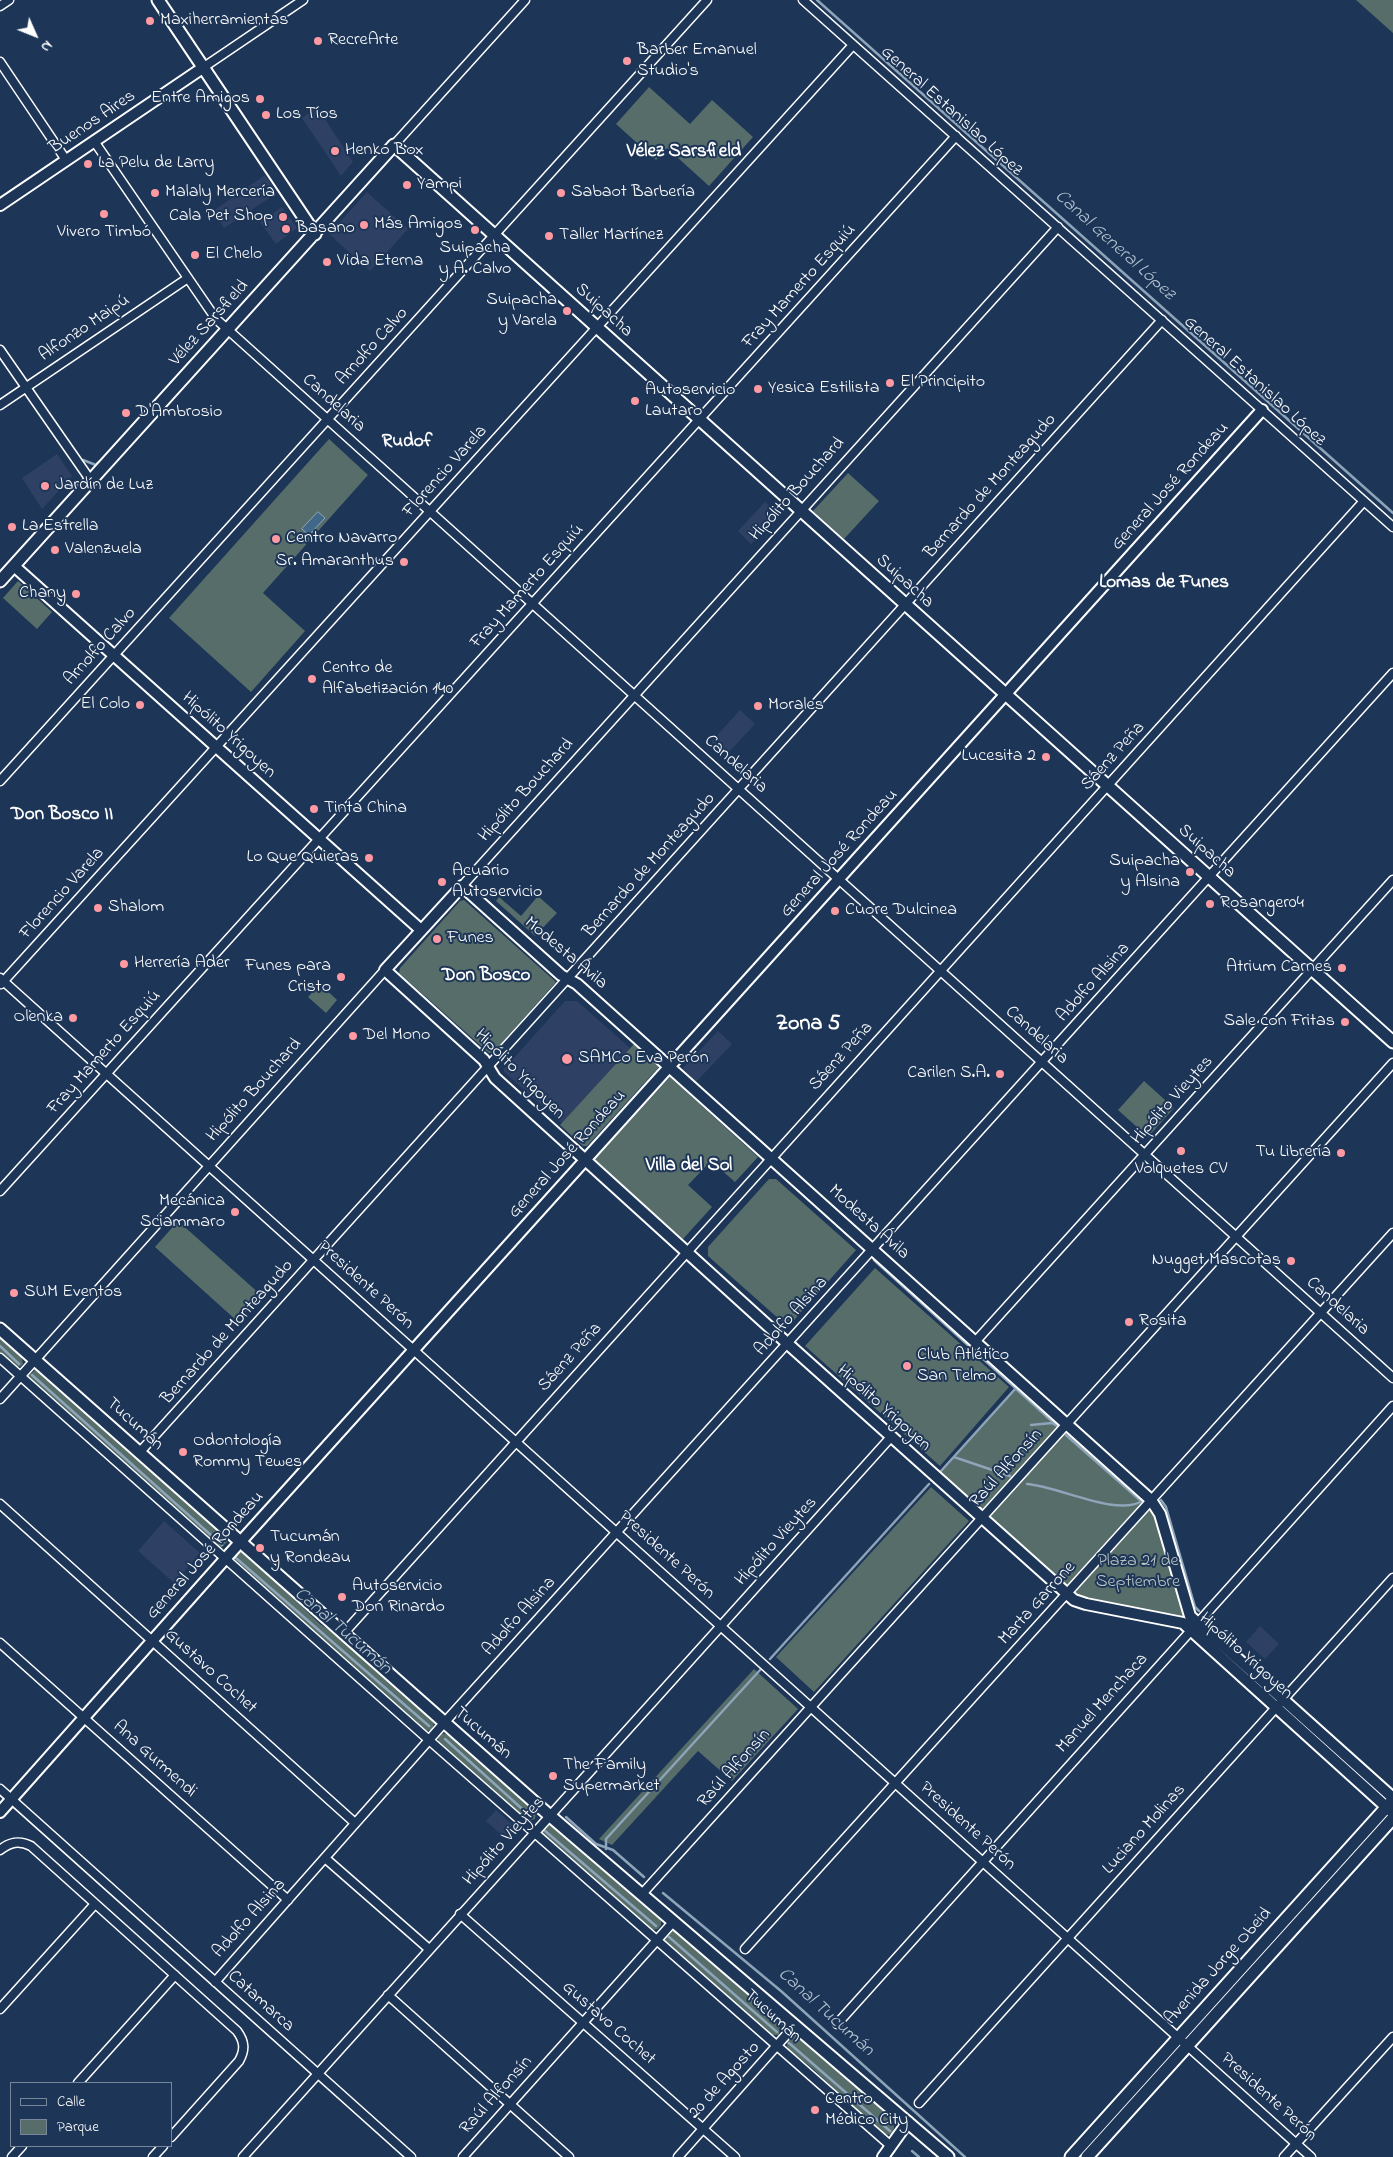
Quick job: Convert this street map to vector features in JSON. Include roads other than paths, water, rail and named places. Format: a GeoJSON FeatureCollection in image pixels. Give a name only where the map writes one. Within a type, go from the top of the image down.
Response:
{"type":"FeatureCollection","features":[{"type":"Feature","properties":{"kind":"main road"},"geometry":{"type":"LineString","coordinates":[[158,0],[315,234]]}},
{"type":"Feature","properties":{"kind":"main road","name":"Vélez Sarsfield"},"geometry":{"type":"LineString","coordinates":[[0,581],[394,145]]}},
{"type":"Feature","properties":{"kind":"main road","name":"Suipacha"},"geometry":{"type":"LineString","coordinates":[[394,145],[800,512],[1393,1042]]}},
{"type":"Feature","properties":{"kind":"main road","name":"Tucumán"},"geometry":{"type":"LineString","coordinates":[[0,1329],[549,1815],[948,2157]]}},
{"type":"Feature","properties":{"kind":"main road","name":"Avenida Jorge Obeid"},"geometry":{"type":"LineString","coordinates":[[1087,2157],[1183,2042],[1391,1805]]}},
{"type":"Feature","properties":{"kind":"main road","name":"Avenida Jorge Obeid"},"geometry":{"type":"LineString","coordinates":[[1071,2157],[1183,2042],[1393,1818]]}},
{"type":"Feature","properties":{"kind":"street"},"geometry":{"type":"LineString","coordinates":[[0,6],[9,0]]}},
{"type":"Feature","properties":{"kind":"street","name":"Buenos Aires"},"geometry":{"type":"LineString","coordinates":[[0,205],[303,0]]}},
{"type":"Feature","properties":{"kind":"street","name":"Vélez Sarsfield"},"geometry":{"type":"LineString","coordinates":[[394,145],[524,0]]}},
{"type":"Feature","properties":{"kind":"street","name":"Arnolfo Calvo"},"geometry":{"type":"LineString","coordinates":[[0,781],[707,0]]}},
{"type":"Feature","properties":{"kind":"street","name":"General Estanislao López"},"geometry":{"type":"LineString","coordinates":[[803,0],[1393,527]]}},
{"type":"Feature","properties":{"kind":"street","name":"Florencio Varela"},"geometry":{"type":"LineString","coordinates":[[1,982],[853,45]]}},
{"type":"Feature","properties":{"kind":"street"},"geometry":{"type":"LineString","coordinates":[[0,62],[66,160]]}},
{"type":"Feature","properties":{"kind":"street","name":"Fray Mamerto Esquiú"},"geometry":{"type":"LineString","coordinates":[[0,1190],[956,136]]}},
{"type":"Feature","properties":{"kind":"street","name":"Candelaria"},"geometry":{"type":"LineString","coordinates":[[94,142],[216,319],[1393,1378]]}},
{"type":"Feature","properties":{"kind":"street","name":"Hipólito Bouchard"},"geometry":{"type":"LineString","coordinates":[[0,1399],[421,930],[636,696],[1058,227]]}},
{"type":"Feature","properties":{"kind":"street","name":"Alfonzo Maipú"},"geometry":{"type":"LineString","coordinates":[[0,405],[188,278]]}},
{"type":"Feature","properties":{"kind":"street","name":"Bernardo de Monteagudo"},"geometry":{"type":"LineString","coordinates":[[139,1453],[1162,320]]}},
{"type":"Feature","properties":{"kind":"street"},"geometry":{"type":"LineString","coordinates":[[0,350],[91,481]]}},
{"type":"Feature","properties":{"kind":"street","name":"General José Rondeau"},"geometry":{"type":"LineString","coordinates":[[0,1812],[240,1542],[1262,410]]}},
{"type":"Feature","properties":{"kind":"street","name":"Sáenz Peña"},"geometry":{"type":"LineString","coordinates":[[343,1634],[1364,501]]}},
{"type":"Feature","properties":{"kind":"street","name":"Hipólito Yrigoyen"},"geometry":{"type":"LineString","coordinates":[[14,566],[421,930]]}},
{"type":"Feature","properties":{"kind":"street","name":"Adolfo Alsina"},"geometry":{"type":"LineString","coordinates":[[215,1982],[444,1723],[1393,674]]}},
{"type":"Feature","properties":{"kind":"street","name":"Hipólito Vieytes"},"geometry":{"type":"LineString","coordinates":[[975,1342],[1393,880]]}},
{"type":"Feature","properties":{"kind":"street","name":"Modesta Ávila"},"geometry":{"type":"LineString","coordinates":[[462,886],[568,979],[577,984],[1151,1500],[1160,1514],[1194,1626]]}},
{"type":"Feature","properties":{"kind":"street","name":"Hipólito Yrigoyen"},"geometry":{"type":"LineString","coordinates":[[385,970],[484,1060],[495,1078],[585,1161],[1074,1600],[1194,1626],[1391,1805]]}},
{"type":"Feature","properties":{"kind":"street","name":"Presidente Perón"},"geometry":{"type":"LineString","coordinates":[[1,982],[209,1166],[1312,2157]]}},
{"type":"Feature","properties":{"kind":"street","name":"Raúl Alfonsín"},"geometry":{"type":"LineString","coordinates":[[642,1894],[1393,1063]]}},
{"type":"Feature","properties":{"kind":"street","name":"Marta Garrone"},"geometry":{"type":"LineString","coordinates":[[745,1949],[1393,1234]]}},
{"type":"Feature","properties":{"kind":"street","name":"Tucumán"},"geometry":{"type":"LineString","coordinates":[[0,1358],[429,1740],[658,1939],[891,2146]]}},
{"type":"Feature","properties":{"kind":"street","name":"Manuel Menchaca"},"geometry":{"type":"LineString","coordinates":[[836,2024],[1393,1406]]}},
{"type":"Feature","properties":{"kind":"street","name":"Hipólito Vieytes"},"geometry":{"type":"LineString","coordinates":[[243,2157],[891,1437]]}},
{"type":"Feature","properties":{"kind":"street","name":"Gustavo Cochet"},"geometry":{"type":"LineString","coordinates":[[0,1504],[356,1823]]}},
{"type":"Feature","properties":{"kind":"street","name":"Luciano Molinas"},"geometry":{"type":"LineString","coordinates":[[919,2103],[1393,1578]]}},
{"type":"Feature","properties":{"kind":"street","name":"Ana Gurmendi"},"geometry":{"type":"LineString","coordinates":[[0,1643],[288,1900]]}},
{"type":"Feature","properties":{"kind":"street","name":"Catamarca"},"geometry":{"type":"LineString","coordinates":[[0,1789],[411,2157]]}},
{"type":"Feature","properties":{"kind":"street"},"geometry":{"type":"LineString","coordinates":[[0,1850],[10,1843],[24,1843],[237,2031],[244,2047],[239,2062],[172,2136]]}},
{"type":"Feature","properties":{"kind":"street"},"geometry":{"type":"LineString","coordinates":[[325,1858],[429,1949]]}},
{"type":"Feature","properties":{"kind":"street"},"geometry":{"type":"LineString","coordinates":[[0,2009],[95,1904]]}},
{"type":"Feature","properties":{"kind":"street","name":"Gustavo Cochet"},"geometry":{"type":"LineString","coordinates":[[460,1914],[735,2157]]}},
{"type":"Feature","properties":{"kind":"street","name":"Raúl Alfonsín"},"geometry":{"type":"LineString","coordinates":[[463,2157],[674,1921]]}},
{"type":"Feature","properties":{"kind":"street"},"geometry":{"type":"LineString","coordinates":[[79,2082],[174,1975]]}},
{"type":"Feature","properties":{"kind":"street"},"geometry":{"type":"LineString","coordinates":[[388,1995],[569,2157]]}},
{"type":"Feature","properties":{"kind":"street","name":"20 de Agosto"},"geometry":{"type":"LineString","coordinates":[[678,2157],[795,2026]]}},
{"type":"Feature","properties":{"kind":"street"},"geometry":{"type":"LineString","coordinates":[[1284,2157],[1393,2037]]}},
{"type":"Feature","properties":{"kind":"street"},"geometry":{"type":"LineString","coordinates":[[883,2157],[908,2122]]}},
{"type":"Feature","properties":{"kind":"street"},"geometry":{"type":"LineString","coordinates":[[12,2157],[21,2147]]}},
{"type":"Feature","properties":{"kind":"street"},"geometry":{"type":"LineString","coordinates":[[153,2157],[162,2147]]}},
{"type":"Feature","properties":{"kind":"waterway","name":"Canal General López"},"geometry":{"type":"LineString","coordinates":[[817,0],[1393,513]]}},
{"type":"Feature","properties":{"kind":"waterway"},"geometry":{"type":"LineString","coordinates":[[83,460],[96,465]]}},
{"type":"Feature","properties":{"kind":"waterway"},"geometry":{"type":"LineString","coordinates":[[95,466],[99,462]]}},
{"type":"Feature","properties":{"kind":"waterway"},"geometry":{"type":"LineString","coordinates":[[74,491],[76,484]]}},
{"type":"Feature","properties":{"kind":"waterway"},"geometry":{"type":"LineString","coordinates":[[874,1260],[1055,1424]]}},
{"type":"Feature","properties":{"kind":"waterway","name":"Canal Tucumán"},"geometry":{"type":"LineString","coordinates":[[0,1346],[19,1364]]}},
{"type":"Feature","properties":{"kind":"waterway","name":"Canal Tucumán"},"geometry":{"type":"LineString","coordinates":[[32,1375],[222,1545]]}},
{"type":"Feature","properties":{"kind":"waterway"},"geometry":{"type":"LineString","coordinates":[[941,1471],[1016,1388]]}},
{"type":"Feature","properties":{"kind":"waterway"},"geometry":{"type":"LineString","coordinates":[[1031,1425],[1052,1423],[1057,1426]]}},
{"type":"Feature","properties":{"kind":"waterway"},"geometry":{"type":"LineString","coordinates":[[1066,1435],[1141,1501]]}},
{"type":"Feature","properties":{"kind":"waterway"},"geometry":{"type":"LineString","coordinates":[[954,1457],[1010,1476]]}},
{"type":"Feature","properties":{"kind":"waterway"},"geometry":{"type":"LineString","coordinates":[[770,1659],[929,1484]]}},
{"type":"Feature","properties":{"kind":"waterway"},"geometry":{"type":"LineString","coordinates":[[1027,1484],[1103,1503],[1131,1505],[1142,1501]]}},
{"type":"Feature","properties":{"kind":"waterway"},"geometry":{"type":"LineString","coordinates":[[1161,1500],[1166,1507],[1195,1607],[1199,1611]]}},
{"type":"Feature","properties":{"kind":"waterway","name":"Canal Tucumán"},"geometry":{"type":"LineString","coordinates":[[236,1558],[429,1726]]}},
{"type":"Feature","properties":{"kind":"waterway"},"geometry":{"type":"LineString","coordinates":[[606,1849],[606,1839],[761,1669]]}},
{"type":"Feature","properties":{"kind":"waterway","name":"Canal Tucumán"},"geometry":{"type":"LineString","coordinates":[[445,1739],[531,1817]]}},
{"type":"Feature","properties":{"kind":"waterway","name":"Canal Tucumán"},"geometry":{"type":"LineString","coordinates":[[566,1817],[596,1844],[613,1850],[644,1877]]}},
{"type":"Feature","properties":{"kind":"waterway","name":"Canal Tucumán"},"geometry":{"type":"LineString","coordinates":[[544,1830],[656,1926]]}},
{"type":"Feature","properties":{"kind":"waterway","name":"Canal Tucumán"},"geometry":{"type":"LineString","coordinates":[[663,1893],[781,1991],[965,2157]]}},
{"type":"Feature","properties":{"kind":"waterway","name":"Canal Tucumán"},"geometry":{"type":"LineString","coordinates":[[669,1937],[777,2032]]}},
{"type":"Feature","properties":{"kind":"waterway","name":"Canal Tucumán"},"geometry":{"type":"LineString","coordinates":[[789,2043],[890,2131]]}},
{"type":"Feature","properties":{"kind":"waterway","name":"Canal Tucumán"},"geometry":{"type":"LineString","coordinates":[[912,2151],[919,2157]]}},
{"type":"Feature","properties":{"kind":"place","name":"Maxiherramientas"},"geometry":{"type":"Point","coordinates":[150,21]}},
{"type":"Feature","properties":{"kind":"place","name":"RecreArte"},"geometry":{"type":"Point","coordinates":[318,41]}},
{"type":"Feature","properties":{"kind":"place","name":"Barber Emanuel Studio's"},"geometry":{"type":"Point","coordinates":[627,61]}},
{"type":"Feature","properties":{"kind":"place","name":"Entre Amigos"},"geometry":{"type":"Point","coordinates":[260,99]}},
{"type":"Feature","properties":{"kind":"place","name":"Los Tíos"},"geometry":{"type":"Point","coordinates":[266,115]}},
{"type":"Feature","properties":{"kind":"place","name":"Henko Box"},"geometry":{"type":"Point","coordinates":[335,151]}},
{"type":"Feature","properties":{"kind":"place","name":"La Pelu de Larry"},"geometry":{"type":"Point","coordinates":[88,164]}},
{"type":"Feature","properties":{"kind":"place","name":"Yampi"},"geometry":{"type":"Point","coordinates":[407,185]}},
{"type":"Feature","properties":{"kind":"place","name":"Malaly Mercería"},"geometry":{"type":"Point","coordinates":[155,193]}},
{"type":"Feature","properties":{"kind":"place","name":"Sabaot Barbería"},"geometry":{"type":"Point","coordinates":[561,193]}},
{"type":"Feature","properties":{"kind":"place","name":"Vivero Timbó"},"geometry":{"type":"Point","coordinates":[104,214]}},
{"type":"Feature","properties":{"kind":"place","name":"Cala Pet Shop"},"geometry":{"type":"Point","coordinates":[283,217]}},
{"type":"Feature","properties":{"kind":"place","name":"Más Amigos"},"geometry":{"type":"Point","coordinates":[364,225]}},
{"type":"Feature","properties":{"kind":"place","name":"Basano"},"geometry":{"type":"Point","coordinates":[286,229]}},
{"type":"Feature","properties":{"kind":"place","name":"Suipacha y A. Calvo"},"geometry":{"type":"Point","coordinates":[475,230]}},
{"type":"Feature","properties":{"kind":"place","name":"Taller Martínez"},"geometry":{"type":"Point","coordinates":[549,236]}},
{"type":"Feature","properties":{"kind":"place","name":"El Chelo"},"geometry":{"type":"Point","coordinates":[195,255]}},
{"type":"Feature","properties":{"kind":"place","name":"Vida Eterna"},"geometry":{"type":"Point","coordinates":[327,262]}},
{"type":"Feature","properties":{"kind":"place","name":"Suipacha y Varela"},"geometry":{"type":"Point","coordinates":[567,311]}},
{"type":"Feature","properties":{"kind":"place","name":"El Principito"},"geometry":{"type":"Point","coordinates":[890,383]}},
{"type":"Feature","properties":{"kind":"place","name":"Yesica Estilista"},"geometry":{"type":"Point","coordinates":[758,389]}},
{"type":"Feature","properties":{"kind":"place","name":"Autoservicio Lautaro"},"geometry":{"type":"Point","coordinates":[635,401]}},
{"type":"Feature","properties":{"kind":"place","name":"D'Ambrosio"},"geometry":{"type":"Point","coordinates":[126,413]}},
{"type":"Feature","properties":{"kind":"place","name":"Jardín de Luz"},"geometry":{"type":"Point","coordinates":[45,486]}},
{"type":"Feature","properties":{"kind":"place","name":"La Estrella"},"geometry":{"type":"Point","coordinates":[12,527]}},
{"type":"Feature","properties":{"kind":"place","name":"Centro Navarro"},"geometry":{"type":"Point","coordinates":[276,539]}},
{"type":"Feature","properties":{"kind":"place","name":"Valenzuela"},"geometry":{"type":"Point","coordinates":[55,550]}},
{"type":"Feature","properties":{"kind":"place","name":"Sr. Amaranthus"},"geometry":{"type":"Point","coordinates":[404,562]}},
{"type":"Feature","properties":{"kind":"place","name":"Chany"},"geometry":{"type":"Point","coordinates":[76,594]}},
{"type":"Feature","properties":{"kind":"place","name":"Centro de Alfabetización 140"},"geometry":{"type":"Point","coordinates":[312,679]}},
{"type":"Feature","properties":{"kind":"place","name":"El Colo"},"geometry":{"type":"Point","coordinates":[140,705]}},
{"type":"Feature","properties":{"kind":"place","name":"Morales"},"geometry":{"type":"Point","coordinates":[758,706]}},
{"type":"Feature","properties":{"kind":"place","name":"Lucesita 2"},"geometry":{"type":"Point","coordinates":[1046,757]}},
{"type":"Feature","properties":{"kind":"place","name":"Tinta China"},"geometry":{"type":"Point","coordinates":[314,809]}},
{"type":"Feature","properties":{"kind":"place","name":"Lo Que Quieras"},"geometry":{"type":"Point","coordinates":[369,858]}},
{"type":"Feature","properties":{"kind":"place","name":"Suipacha y Alsina"},"geometry":{"type":"Point","coordinates":[1190,872]}},
{"type":"Feature","properties":{"kind":"place","name":"Acuario Autoservicio"},"geometry":{"type":"Point","coordinates":[442,882]}},
{"type":"Feature","properties":{"kind":"place","name":"Rosanger04"},"geometry":{"type":"Point","coordinates":[1210,904]}},
{"type":"Feature","properties":{"kind":"place","name":"Shalom"},"geometry":{"type":"Point","coordinates":[98,908]}},
{"type":"Feature","properties":{"kind":"place","name":"Cuore Dulcinea"},"geometry":{"type":"Point","coordinates":[835,911]}},
{"type":"Feature","properties":{"kind":"place","name":"Funes"},"geometry":{"type":"Point","coordinates":[437,939]}},
{"type":"Feature","properties":{"kind":"place","name":"Herrería Ader"},"geometry":{"type":"Point","coordinates":[124,964]}},
{"type":"Feature","properties":{"kind":"place","name":"Atrium Carnes"},"geometry":{"type":"Point","coordinates":[1342,968]}},
{"type":"Feature","properties":{"kind":"place","name":"Funes para Cristo"},"geometry":{"type":"Point","coordinates":[341,977]}},
{"type":"Feature","properties":{"kind":"place","name":"Olenka"},"geometry":{"type":"Point","coordinates":[73,1018]}},
{"type":"Feature","properties":{"kind":"place","name":"Sale con Fritas"},"geometry":{"type":"Point","coordinates":[1345,1022]}},
{"type":"Feature","properties":{"kind":"place","name":"Del Mono"},"geometry":{"type":"Point","coordinates":[353,1036]}},
{"type":"Feature","properties":{"kind":"place","name":"SAMCo Eva Perón"},"geometry":{"type":"Point","coordinates":[567,1059]}},
{"type":"Feature","properties":{"kind":"place","name":"Carilen S.A."},"geometry":{"type":"Point","coordinates":[1000,1074]}},
{"type":"Feature","properties":{"kind":"place","name":"Volquetes CV"},"geometry":{"type":"Point","coordinates":[1181,1151]}},
{"type":"Feature","properties":{"kind":"place","name":"Tu Librería"},"geometry":{"type":"Point","coordinates":[1341,1153]}},
{"type":"Feature","properties":{"kind":"place","name":"Mecánica Sciammaro"},"geometry":{"type":"Point","coordinates":[235,1212]}},
{"type":"Feature","properties":{"kind":"place","name":"Nugget Mascotas"},"geometry":{"type":"Point","coordinates":[1291,1261]}},
{"type":"Feature","properties":{"kind":"place","name":"SUM Eventos"},"geometry":{"type":"Point","coordinates":[14,1293]}},
{"type":"Feature","properties":{"kind":"place","name":"Rosita"},"geometry":{"type":"Point","coordinates":[1129,1322]}},
{"type":"Feature","properties":{"kind":"place","name":"Club Atlético San Telmo"},"geometry":{"type":"Point","coordinates":[907,1366]}},
{"type":"Feature","properties":{"kind":"place","name":"Odontología Rommy Tewes"},"geometry":{"type":"Point","coordinates":[183,1452]}},
{"type":"Feature","properties":{"kind":"place","name":"Tucumán y Rondeau"},"geometry":{"type":"Point","coordinates":[260,1548]}},
{"type":"Feature","properties":{"kind":"place","name":"Autoservicio Don Rinardo"},"geometry":{"type":"Point","coordinates":[342,1597]}},
{"type":"Feature","properties":{"kind":"place","name":"The Family Supermarket"},"geometry":{"type":"Point","coordinates":[553,1776]}},
{"type":"Feature","properties":{"kind":"place","name":"Centro Médico City"},"geometry":{"type":"Point","coordinates":[815,2110]}},
{"type":"Feature","properties":{"kind":"district","name":"Vélez Sarsfield"},"geometry":{"type":"Point","coordinates":[684,153]}},
{"type":"Feature","properties":{"kind":"district","name":"Rudof"},"geometry":{"type":"Point","coordinates":[407,443]}},
{"type":"Feature","properties":{"kind":"district","name":"Lomas de Funes"},"geometry":{"type":"Point","coordinates":[1164,584]}},
{"type":"Feature","properties":{"kind":"district","name":"Don Bosco II"},"geometry":{"type":"Point","coordinates":[62,816]}},
{"type":"Feature","properties":{"kind":"district","name":"Don Bosco"},"geometry":{"type":"Point","coordinates":[486,977]}},
{"type":"Feature","properties":{"kind":"district","name":"Zona 5"},"geometry":{"type":"Point","coordinates":[808,1025]}},
{"type":"Feature","properties":{"kind":"district","name":"Villa del Sol"},"geometry":{"type":"Point","coordinates":[689,1167]}},
{"type":"Feature","properties":{"kind":"park label","name":"Plaza 21 de Septiembre"},"geometry":{"type":"Point","coordinates":[1138,1572]}}]}
